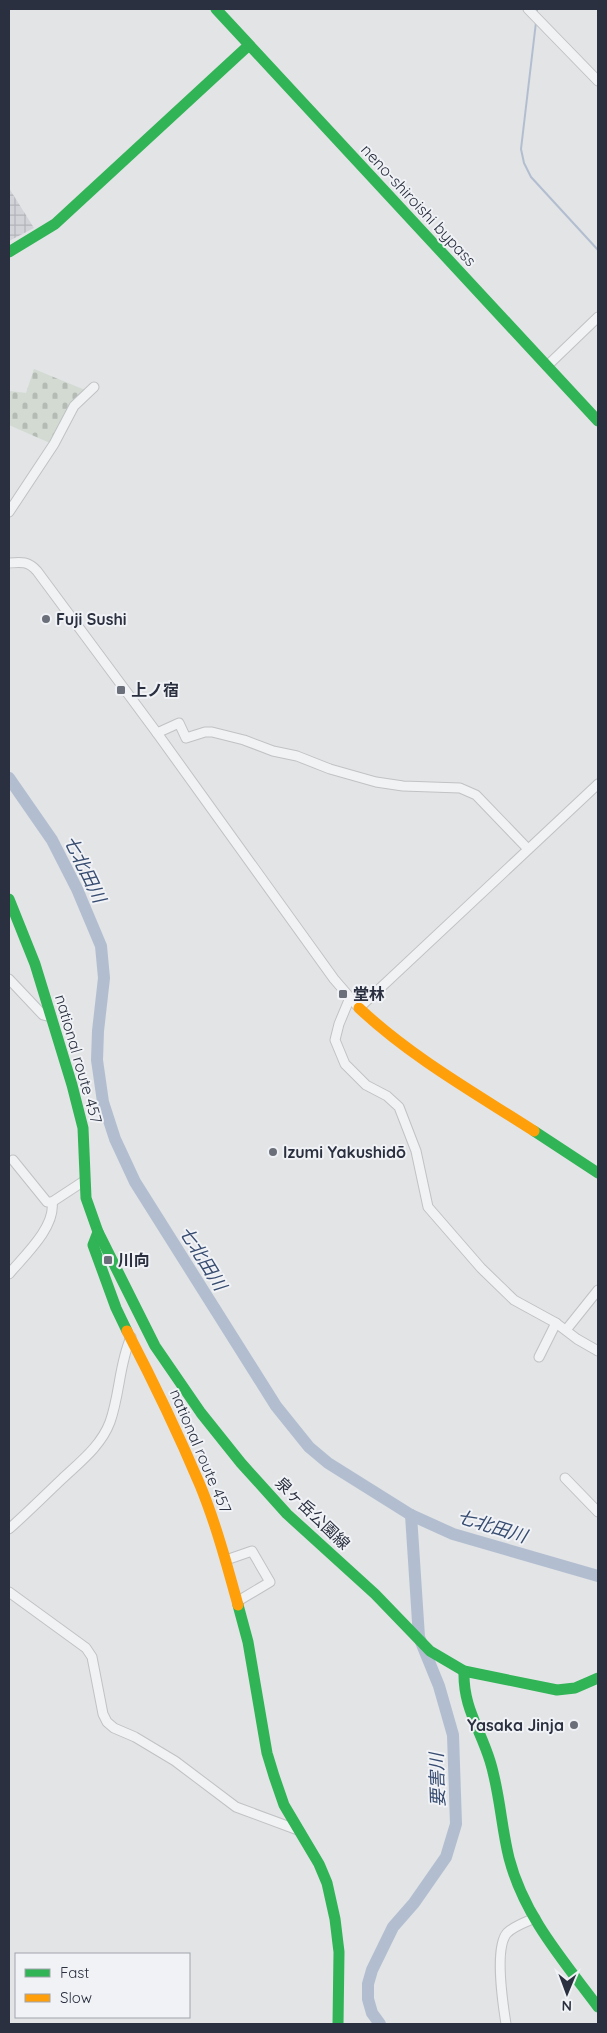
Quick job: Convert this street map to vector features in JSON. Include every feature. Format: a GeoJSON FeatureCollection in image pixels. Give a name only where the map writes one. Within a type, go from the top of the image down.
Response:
{"type":"FeatureCollection","features":[{"type":"Feature","properties":{"kind":"main road","name":"neno-shiroishi bypass"},"geometry":{"type":"LineString","coordinates":[[216,9],[248,46],[598,422]]}},
{"type":"Feature","properties":{"kind":"main road"},"geometry":{"type":"LineString","coordinates":[[9,252],[56,224],[248,46]]}},
{"type":"Feature","properties":{"kind":"main road","name":"national route 457"},"geometry":{"type":"LineString","coordinates":[[10,906],[35,964],[72,1085],[83,1128],[86,1198],[98,1232],[93,1245],[96,1257],[116,1308],[162,1399],[200,1487],[226,1560],[238,1601],[248,1642],[267,1753],[284,1805],[319,1864],[332,1900],[339,1952],[338,2024]]}},
{"type":"Feature","properties":{"kind":"main road"},"geometry":{"type":"LineString","coordinates":[[359,1008],[377,1025],[440,1070],[598,1173]]}},
{"type":"Feature","properties":{"kind":"main road","name":"泉ヶ岳公園線"},"geometry":{"type":"LineString","coordinates":[[98,1232],[155,1346],[201,1413],[241,1463],[287,1514],[375,1594],[430,1651],[441,1659],[464,1670],[557,1690],[576,1688],[598,1678]]}},
{"type":"Feature","properties":{"kind":"main road"},"geometry":{"type":"LineString","coordinates":[[464,1670],[464,1698],[490,1760],[513,1874],[534,1918],[547,1939],[598,2007]]}},
{"type":"Feature","properties":{"kind":"street"},"geometry":{"type":"LineString","coordinates":[[530,10],[598,81]]}},
{"type":"Feature","properties":{"kind":"street"},"geometry":{"type":"LineString","coordinates":[[547,366],[598,317]]}},
{"type":"Feature","properties":{"kind":"street"},"geometry":{"type":"LineString","coordinates":[[9,512],[54,444],[74,406],[94,387]]}},
{"type":"Feature","properties":{"kind":"street"},"geometry":{"type":"LineString","coordinates":[[9,563],[20,562],[32,565],[157,733],[233,842],[350,1000],[359,1008],[598,784]]}},
{"type":"Feature","properties":{"kind":"street"},"geometry":{"type":"LineString","coordinates":[[157,733],[178,723],[186,738],[204,732],[212,732],[244,740],[273,752],[297,756],[376,782],[468,790],[476,795],[528,849]]}},
{"type":"Feature","properties":{"kind":"street"},"geometry":{"type":"LineString","coordinates":[[9,979],[43,1015],[51,1017]]}},
{"type":"Feature","properties":{"kind":"street"},"geometry":{"type":"LineString","coordinates":[[350,1000],[339,1024],[335,1040],[345,1064],[366,1085],[388,1096],[399,1107],[416,1151],[428,1207],[481,1268],[514,1300],[556,1323],[577,1339],[598,1351]]}},
{"type":"Feature","properties":{"kind":"street"},"geometry":{"type":"LineString","coordinates":[[13,1160],[48,1202],[52,1202],[84,1181]]}},
{"type":"Feature","properties":{"kind":"street"},"geometry":{"type":"LineString","coordinates":[[9,1274],[36,1242],[48,1223],[52,1215],[52,1202]]}},
{"type":"Feature","properties":{"kind":"street"},"geometry":{"type":"LineString","coordinates":[[566,1330],[598,1290]]}},
{"type":"Feature","properties":{"kind":"street"},"geometry":{"type":"LineString","coordinates":[[539,1357],[556,1323]]}},
{"type":"Feature","properties":{"kind":"street"},"geometry":{"type":"LineString","coordinates":[[9,1529],[76,1468],[97,1445],[109,1424],[116,1405],[124,1351],[131,1336]]}},
{"type":"Feature","properties":{"kind":"street"},"geometry":{"type":"LineString","coordinates":[[565,1478],[598,1512]]}},
{"type":"Feature","properties":{"kind":"street"},"geometry":{"type":"LineString","coordinates":[[226,1560],[252,1551],[270,1582],[238,1601]]}},
{"type":"Feature","properties":{"kind":"street"},"geometry":{"type":"LineString","coordinates":[[9,1592],[86,1648],[92,1657],[103,1714],[114,1728],[135,1737],[175,1761],[236,1807],[299,1830]]}},
{"type":"Feature","properties":{"kind":"street"},"geometry":{"type":"LineString","coordinates":[[506,2024],[501,1985],[501,1947],[508,1932],[534,1918]]}},
{"type":"Feature","properties":{"kind":"shaded area"},"geometry":{"type":"Polygon","coordinates":[[[9,188],[34,228],[9,241],[9,188]]]}},
{"type":"Feature","properties":{"kind":"green space"},"geometry":{"type":"Polygon","coordinates":[[[34,369],[85,390],[69,407],[50,443],[9,425],[10,391],[26,393],[34,369]]]}},
{"type":"Feature","properties":{"kind":"waterway"},"geometry":{"type":"LineString","coordinates":[[537,9],[537,14]]}},
{"type":"Feature","properties":{"kind":"waterway"},"geometry":{"type":"LineString","coordinates":[[536,22],[521,149],[524,163],[531,177],[598,250]]}},
{"type":"Feature","properties":{"kind":"waterway","name":"七北田川"},"geometry":{"type":"LineString","coordinates":[[9,778],[52,840],[77,889],[101,946],[104,978],[97,1060],[103,1102],[115,1139],[135,1182],[276,1406],[309,1447],[328,1463],[411,1515],[453,1534],[598,1576]]}},
{"type":"Feature","properties":{"kind":"waterway","name":"要害川"},"geometry":{"type":"LineString","coordinates":[[380,2024],[372,2013],[368,1999],[368,1984],[372,1970],[393,1927],[414,1903],[446,1857],[456,1824],[453,1735],[439,1686],[419,1637],[411,1515]]}},
{"type":"Feature","properties":{"kind":"traffic: fast"},"geometry":{"type":"LineString","coordinates":[[216,9],[598,421]]}},
{"type":"Feature","properties":{"kind":"traffic: fast"},"geometry":{"type":"LineString","coordinates":[[9,252],[55,224],[248,46]]}},
{"type":"Feature","properties":{"kind":"traffic: fast"},"geometry":{"type":"LineString","coordinates":[[9,899],[35,964],[72,1085],[83,1128],[86,1198],[98,1232],[93,1245],[116,1308],[127,1331]]}},
{"type":"Feature","properties":{"kind":"traffic: fast"},"geometry":{"type":"LineString","coordinates":[[534,1131],[598,1173]]}},
{"type":"Feature","properties":{"kind":"traffic: fast"},"geometry":{"type":"LineString","coordinates":[[98,1232],[155,1346],[201,1413],[241,1463],[287,1514],[375,1594],[430,1651],[464,1671],[557,1690],[575,1688],[598,1678]]}},
{"type":"Feature","properties":{"kind":"traffic: fast"},"geometry":{"type":"LineString","coordinates":[[238,1605],[248,1642],[267,1753],[274,1776],[284,1805],[319,1864],[327,1883],[335,1919],[339,1952],[338,2024]]}},
{"type":"Feature","properties":{"kind":"traffic: fast"},"geometry":{"type":"LineString","coordinates":[[464,1671],[466,1696],[493,1773],[506,1846],[516,1879],[524,1899],[546,1937],[598,2007]]}},
{"type":"Feature","properties":{"kind":"traffic: slow"},"geometry":{"type":"LineString","coordinates":[[359,1008],[400,1043],[534,1131]]}},
{"type":"Feature","properties":{"kind":"traffic: slow"},"geometry":{"type":"LineString","coordinates":[[127,1331],[165,1407],[200,1485],[216,1530],[238,1605]]}},
{"type":"Feature","properties":{"kind":"place","name":"Fuji Sushi"},"geometry":{"type":"Point","coordinates":[46,619]}},
{"type":"Feature","properties":{"kind":"place","name":"上ノ宿"},"geometry":{"type":"Point","coordinates":[121,690]}},
{"type":"Feature","properties":{"kind":"place","name":"堂林"},"geometry":{"type":"Point","coordinates":[343,994]}},
{"type":"Feature","properties":{"kind":"place","name":"Izumi Yakushidō"},"geometry":{"type":"Point","coordinates":[273,1152]}},
{"type":"Feature","properties":{"kind":"place","name":"川向"},"geometry":{"type":"Point","coordinates":[108,1260]}},
{"type":"Feature","properties":{"kind":"place","name":"Yasaka Jinja"},"geometry":{"type":"Point","coordinates":[574,1725]}}]}
